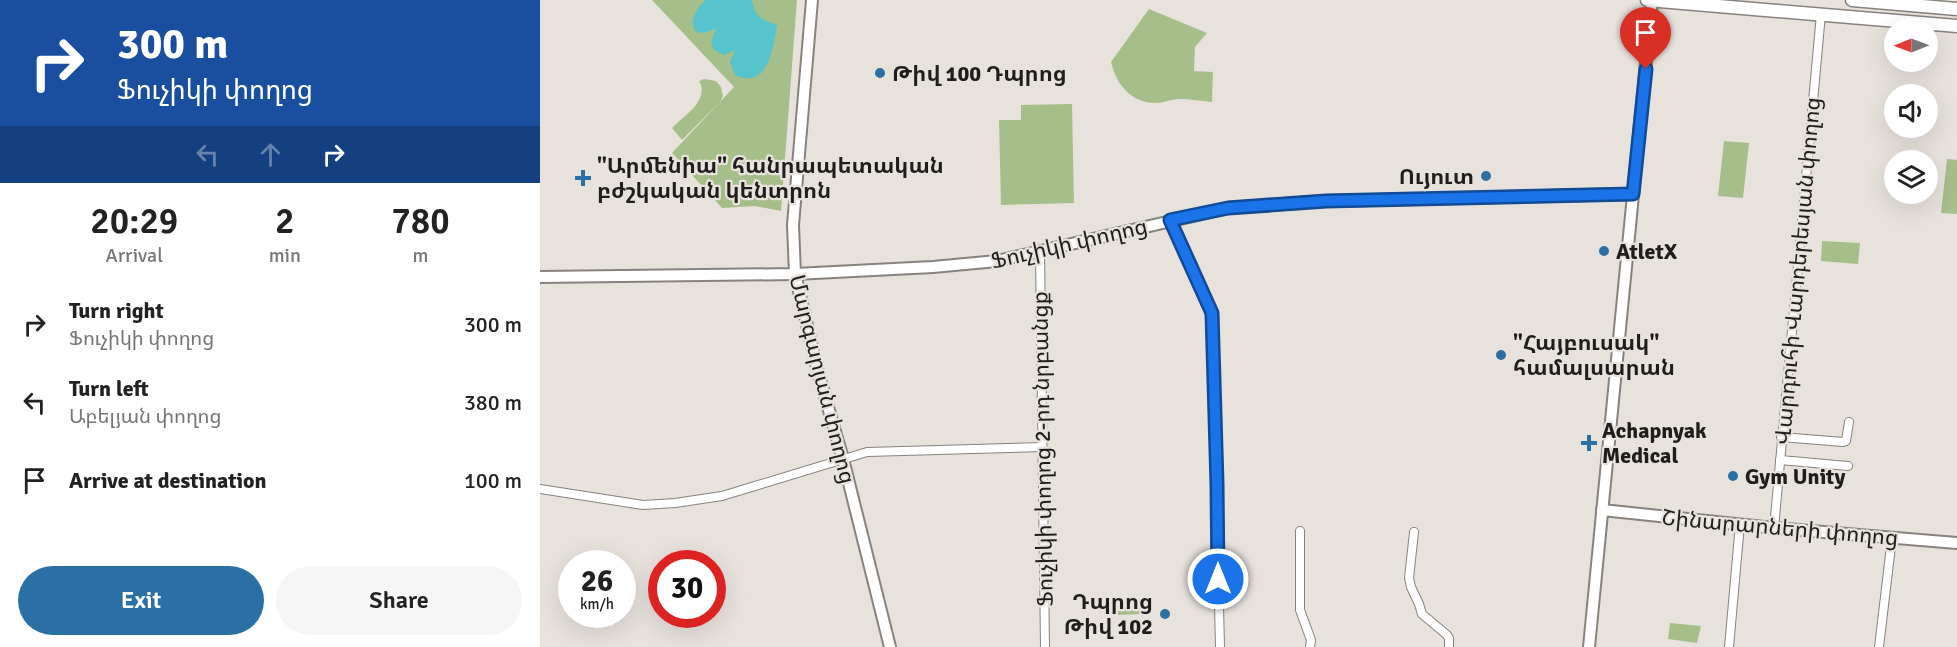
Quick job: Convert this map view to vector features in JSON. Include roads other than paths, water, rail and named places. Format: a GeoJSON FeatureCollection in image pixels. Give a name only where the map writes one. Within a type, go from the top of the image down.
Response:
{"type":"FeatureCollection","features":[{"type":"Feature","properties":{"kind":"main road","name":"Մարգարյան փողոց"},"geometry":{"type":"LineString","coordinates":[[806,0],[793,151],[790,225],[794,274],[889,647]]}},
{"type":"Feature","properties":{"kind":"main road","name":"Մարգարյան փողոց"},"geometry":{"type":"LineString","coordinates":[[794,274],[793,225],[812,0]]}},
{"type":"Feature","properties":{"kind":"main road"},"geometry":{"type":"LineString","coordinates":[[1647,0],[1957,26]]}},
{"type":"Feature","properties":{"kind":"main road"},"geometry":{"type":"LineString","coordinates":[[1589,647],[1652,0]]}},
{"type":"Feature","properties":{"kind":"main road"},"geometry":{"type":"LineString","coordinates":[[1852,0],[1957,9]]}},
{"type":"Feature","properties":{"kind":"main road","name":"Ֆուչիկի փողոց"},"geometry":{"type":"LineString","coordinates":[[540,277],[794,274],[933,267],[997,261],[1228,208],[1326,201],[1633,194]]}},
{"type":"Feature","properties":{"kind":"main road","name":"Շինարարների փողոց"},"geometry":{"type":"LineString","coordinates":[[1602,510],[1774,528],[1957,543]]}},
{"type":"Feature","properties":{"kind":"street","name":"Վարդուհի Վարդերեսյան փողոց"},"geometry":{"type":"LineString","coordinates":[[1774,528],[1821,14]]}},
{"type":"Feature","properties":{"kind":"street"},"geometry":{"type":"LineString","coordinates":[[1170,220],[1212,313],[1220,647]]}},
{"type":"Feature","properties":{"kind":"street","name":"Ֆուչիկի փողոց 2-րդ նրբանցք"},"geometry":{"type":"LineString","coordinates":[[1040,251],[1045,647]]}},
{"type":"Feature","properties":{"kind":"street"},"geometry":{"type":"LineString","coordinates":[[1781,437],[1843,442],[1846,441],[1849,422]]}},
{"type":"Feature","properties":{"kind":"street"},"geometry":{"type":"LineString","coordinates":[[540,489],[643,505],[675,503],[722,496],[867,452],[1042,447]]}},
{"type":"Feature","properties":{"kind":"street"},"geometry":{"type":"LineString","coordinates":[[1780,460],[1848,466]]}},
{"type":"Feature","properties":{"kind":"street"},"geometry":{"type":"LineString","coordinates":[[1729,647],[1740,524]]}},
{"type":"Feature","properties":{"kind":"street"},"geometry":{"type":"LineString","coordinates":[[1300,531],[1300,610],[1311,640],[1310,647]]}},
{"type":"Feature","properties":{"kind":"street"},"geometry":{"type":"LineString","coordinates":[[1414,532],[1409,582],[1422,614],[1443,630],[1449,638],[1449,647]]}},
{"type":"Feature","properties":{"kind":"street"},"geometry":{"type":"LineString","coordinates":[[1879,647],[1892,538]]}},
{"type":"Feature","properties":{"kind":"water"},"geometry":{"type":"Polygon","coordinates":[[[706,0],[752,0],[760,17],[767,22],[777,24],[774,44],[767,64],[755,77],[746,78],[735,75],[730,62],[735,50],[724,55],[714,50],[711,43],[716,28],[700,33],[695,30],[693,20],[695,13],[706,0]]]}},
{"type":"Feature","properties":{"kind":"place","name":"Թիվ 100 Դպրոց"},"geometry":{"type":"Point","coordinates":[880,73]}},
{"type":"Feature","properties":{"kind":"place","name":"Ույուտ"},"geometry":{"type":"Point","coordinates":[1486,176]}},
{"type":"Feature","properties":{"kind":"place","name":"\"Արմենիա\" հանրապետական բժշկական կենտրոն"},"geometry":{"type":"Point","coordinates":[583,178]}},
{"type":"Feature","properties":{"kind":"place","name":"AtletX"},"geometry":{"type":"Point","coordinates":[1604,251]}},
{"type":"Feature","properties":{"kind":"place","name":"\"Հայբուսակ\" համալսարան"},"geometry":{"type":"Point","coordinates":[1501,355]}},
{"type":"Feature","properties":{"kind":"place","name":"Achapnyak Medical"},"geometry":{"type":"Point","coordinates":[1589,443]}},
{"type":"Feature","properties":{"kind":"place","name":"Gym Unity"},"geometry":{"type":"Point","coordinates":[1733,476]}},
{"type":"Feature","properties":{"kind":"place","name":"Դպրոց Թիվ 102"},"geometry":{"type":"Point","coordinates":[1165,614]}}]}
